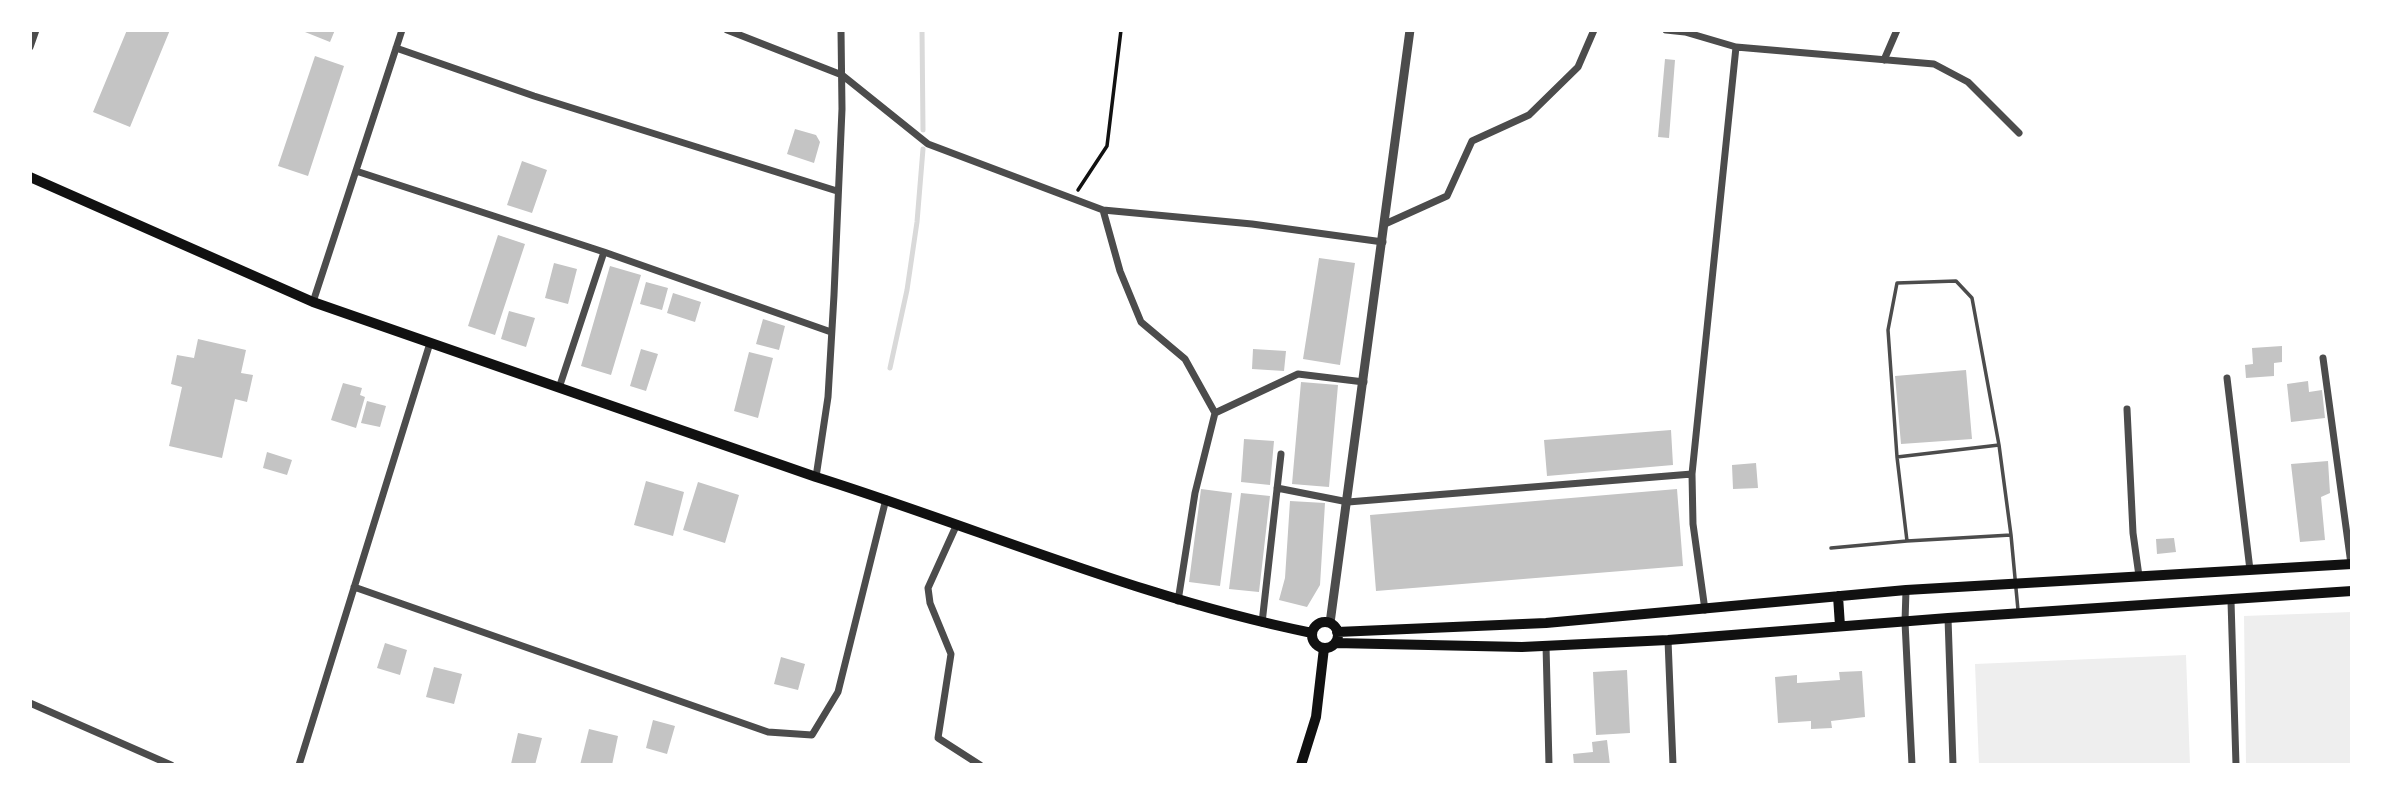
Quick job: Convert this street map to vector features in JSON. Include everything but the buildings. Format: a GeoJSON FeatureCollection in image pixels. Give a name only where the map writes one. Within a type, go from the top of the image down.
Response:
{"type":"FeatureCollection","features":[{"type":"Feature","properties":{"kind":"main road"},"geometry":{"type":"LineString","coordinates":[[30,177],[313,302],[1178,601],[1262,623],[1312,632]]}},
{"type":"Feature","properties":{"kind":"main road"},"geometry":{"type":"LineString","coordinates":[[2352,564],[1906,590],[1546,623],[1331,636],[1314,643],[1312,632],[1318,624],[1331,636],[1522,647],[1668,640],[2352,591]]}},
{"type":"Feature","properties":{"kind":"main road"},"geometry":{"type":"LineString","coordinates":[[1838,596],[1840,626]]}},
{"type":"Feature","properties":{"kind":"main road"},"geometry":{"type":"LineString","coordinates":[[1301,765],[1316,717],[1331,636]]}},
{"type":"Feature","properties":{"kind":"street"},"geometry":{"type":"LineString","coordinates":[[313,302],[402,30]]}},
{"type":"Feature","properties":{"kind":"street"},"geometry":{"type":"LineString","coordinates":[[727,30],[842,75],[928,144],[1103,210],[1252,223],[1383,242]]}},
{"type":"Feature","properties":{"kind":"street"},"geometry":{"type":"LineString","coordinates":[[816,477],[828,397],[842,109],[841,30]]}},
{"type":"Feature","properties":{"kind":"street"},"geometry":{"type":"LineString","coordinates":[[1331,636],[1410,30]]}},
{"type":"Feature","properties":{"kind":"street"},"geometry":{"type":"LineString","coordinates":[[1385,224],[1447,196],[1472,141],[1529,115],[1578,67],[1594,30]]}},
{"type":"Feature","properties":{"kind":"street"},"geometry":{"type":"LineString","coordinates":[[1666,30],[1686,31],[1736,47],[1934,64],[1968,82],[2019,133]]}},
{"type":"Feature","properties":{"kind":"street"},"geometry":{"type":"LineString","coordinates":[[1884,60],[1897,30]]}},
{"type":"Feature","properties":{"kind":"street"},"geometry":{"type":"LineString","coordinates":[[30,47],[33,31]]}},
{"type":"Feature","properties":{"kind":"street"},"geometry":{"type":"LineString","coordinates":[[1705,610],[1693,524],[1692,474],[1736,47]]}},
{"type":"Feature","properties":{"kind":"street"},"geometry":{"type":"LineString","coordinates":[[396,48],[534,96],[838,191]]}},
{"type":"Feature","properties":{"kind":"street"},"geometry":{"type":"LineString","coordinates":[[356,171],[604,251],[831,332]]}},
{"type":"Feature","properties":{"kind":"street"},"geometry":{"type":"LineString","coordinates":[[1103,210],[1120,271],[1140,322],[1185,359],[1215,413],[1195,493],[1178,601]]}},
{"type":"Feature","properties":{"kind":"street"},"geometry":{"type":"LineString","coordinates":[[559,388],[604,251]]}},
{"type":"Feature","properties":{"kind":"street"},"geometry":{"type":"LineString","coordinates":[[299,765],[430,343]]}},
{"type":"Feature","properties":{"kind":"street"},"geometry":{"type":"LineString","coordinates":[[2323,358],[2352,564]]}},
{"type":"Feature","properties":{"kind":"street"},"geometry":{"type":"LineString","coordinates":[[1215,413],[1298,373],[1364,382]]}},
{"type":"Feature","properties":{"kind":"street"},"geometry":{"type":"LineString","coordinates":[[2227,378],[2250,570]]}},
{"type":"Feature","properties":{"kind":"street"},"geometry":{"type":"LineString","coordinates":[[2127,409],[2133,533],[2139,576]]}},
{"type":"Feature","properties":{"kind":"street"},"geometry":{"type":"LineString","coordinates":[[1262,623],[1281,454]]}},
{"type":"Feature","properties":{"kind":"street"},"geometry":{"type":"LineString","coordinates":[[1277,488],[1348,502],[1692,474]]}},
{"type":"Feature","properties":{"kind":"street"},"geometry":{"type":"LineString","coordinates":[[354,587],[768,732],[812,735],[838,692],[886,499]]}},
{"type":"Feature","properties":{"kind":"street"},"geometry":{"type":"LineString","coordinates":[[957,524],[928,588],[930,603],[951,654],[938,737],[980,765]]}},
{"type":"Feature","properties":{"kind":"street"},"geometry":{"type":"LineString","coordinates":[[1906,590],[1912,765]]}},
{"type":"Feature","properties":{"kind":"street"},"geometry":{"type":"LineString","coordinates":[[2231,601],[2236,765]]}},
{"type":"Feature","properties":{"kind":"street"},"geometry":{"type":"LineString","coordinates":[[1948,618],[1953,765]]}},
{"type":"Feature","properties":{"kind":"street"},"geometry":{"type":"LineString","coordinates":[[1668,640],[1673,765]]}},
{"type":"Feature","properties":{"kind":"street"},"geometry":{"type":"LineString","coordinates":[[1546,645],[1549,765]]}},
{"type":"Feature","properties":{"kind":"street"},"geometry":{"type":"LineString","coordinates":[[30,703],[171,765]]}},
{"type":"Feature","properties":{"kind":"lane"},"geometry":{"type":"LineString","coordinates":[[1907,541],[1897,457],[1888,330],[1897,283],[1956,281],[1972,298],[1999,445],[2018,614]]}},
{"type":"Feature","properties":{"kind":"lane"},"geometry":{"type":"LineString","coordinates":[[1897,457],[1999,445]]}},
{"type":"Feature","properties":{"kind":"lane"},"geometry":{"type":"LineString","coordinates":[[1830,548],[2011,535]]}},
{"type":"Feature","properties":{"kind":"path"},"geometry":{"type":"LineString","coordinates":[[1073,198],[1107,146],[1121,30]]}},
{"type":"Feature","properties":{"kind":"shaded area"},"geometry":{"type":"Polygon","coordinates":[[[2352,612],[2352,765],[2246,765],[2244,616],[2352,612]]]}},
{"type":"Feature","properties":{"kind":"shaded area"},"geometry":{"type":"Polygon","coordinates":[[[2186,655],[2190,765],[1979,765],[1975,664],[2186,655]]]}},
{"type":"Feature","properties":{"kind":"waterway"},"geometry":{"type":"LineString","coordinates":[[922,30],[923,130]]}},
{"type":"Feature","properties":{"kind":"waterway"},"geometry":{"type":"LineString","coordinates":[[890,368],[907,290],[917,222],[923,149]]}}]}
